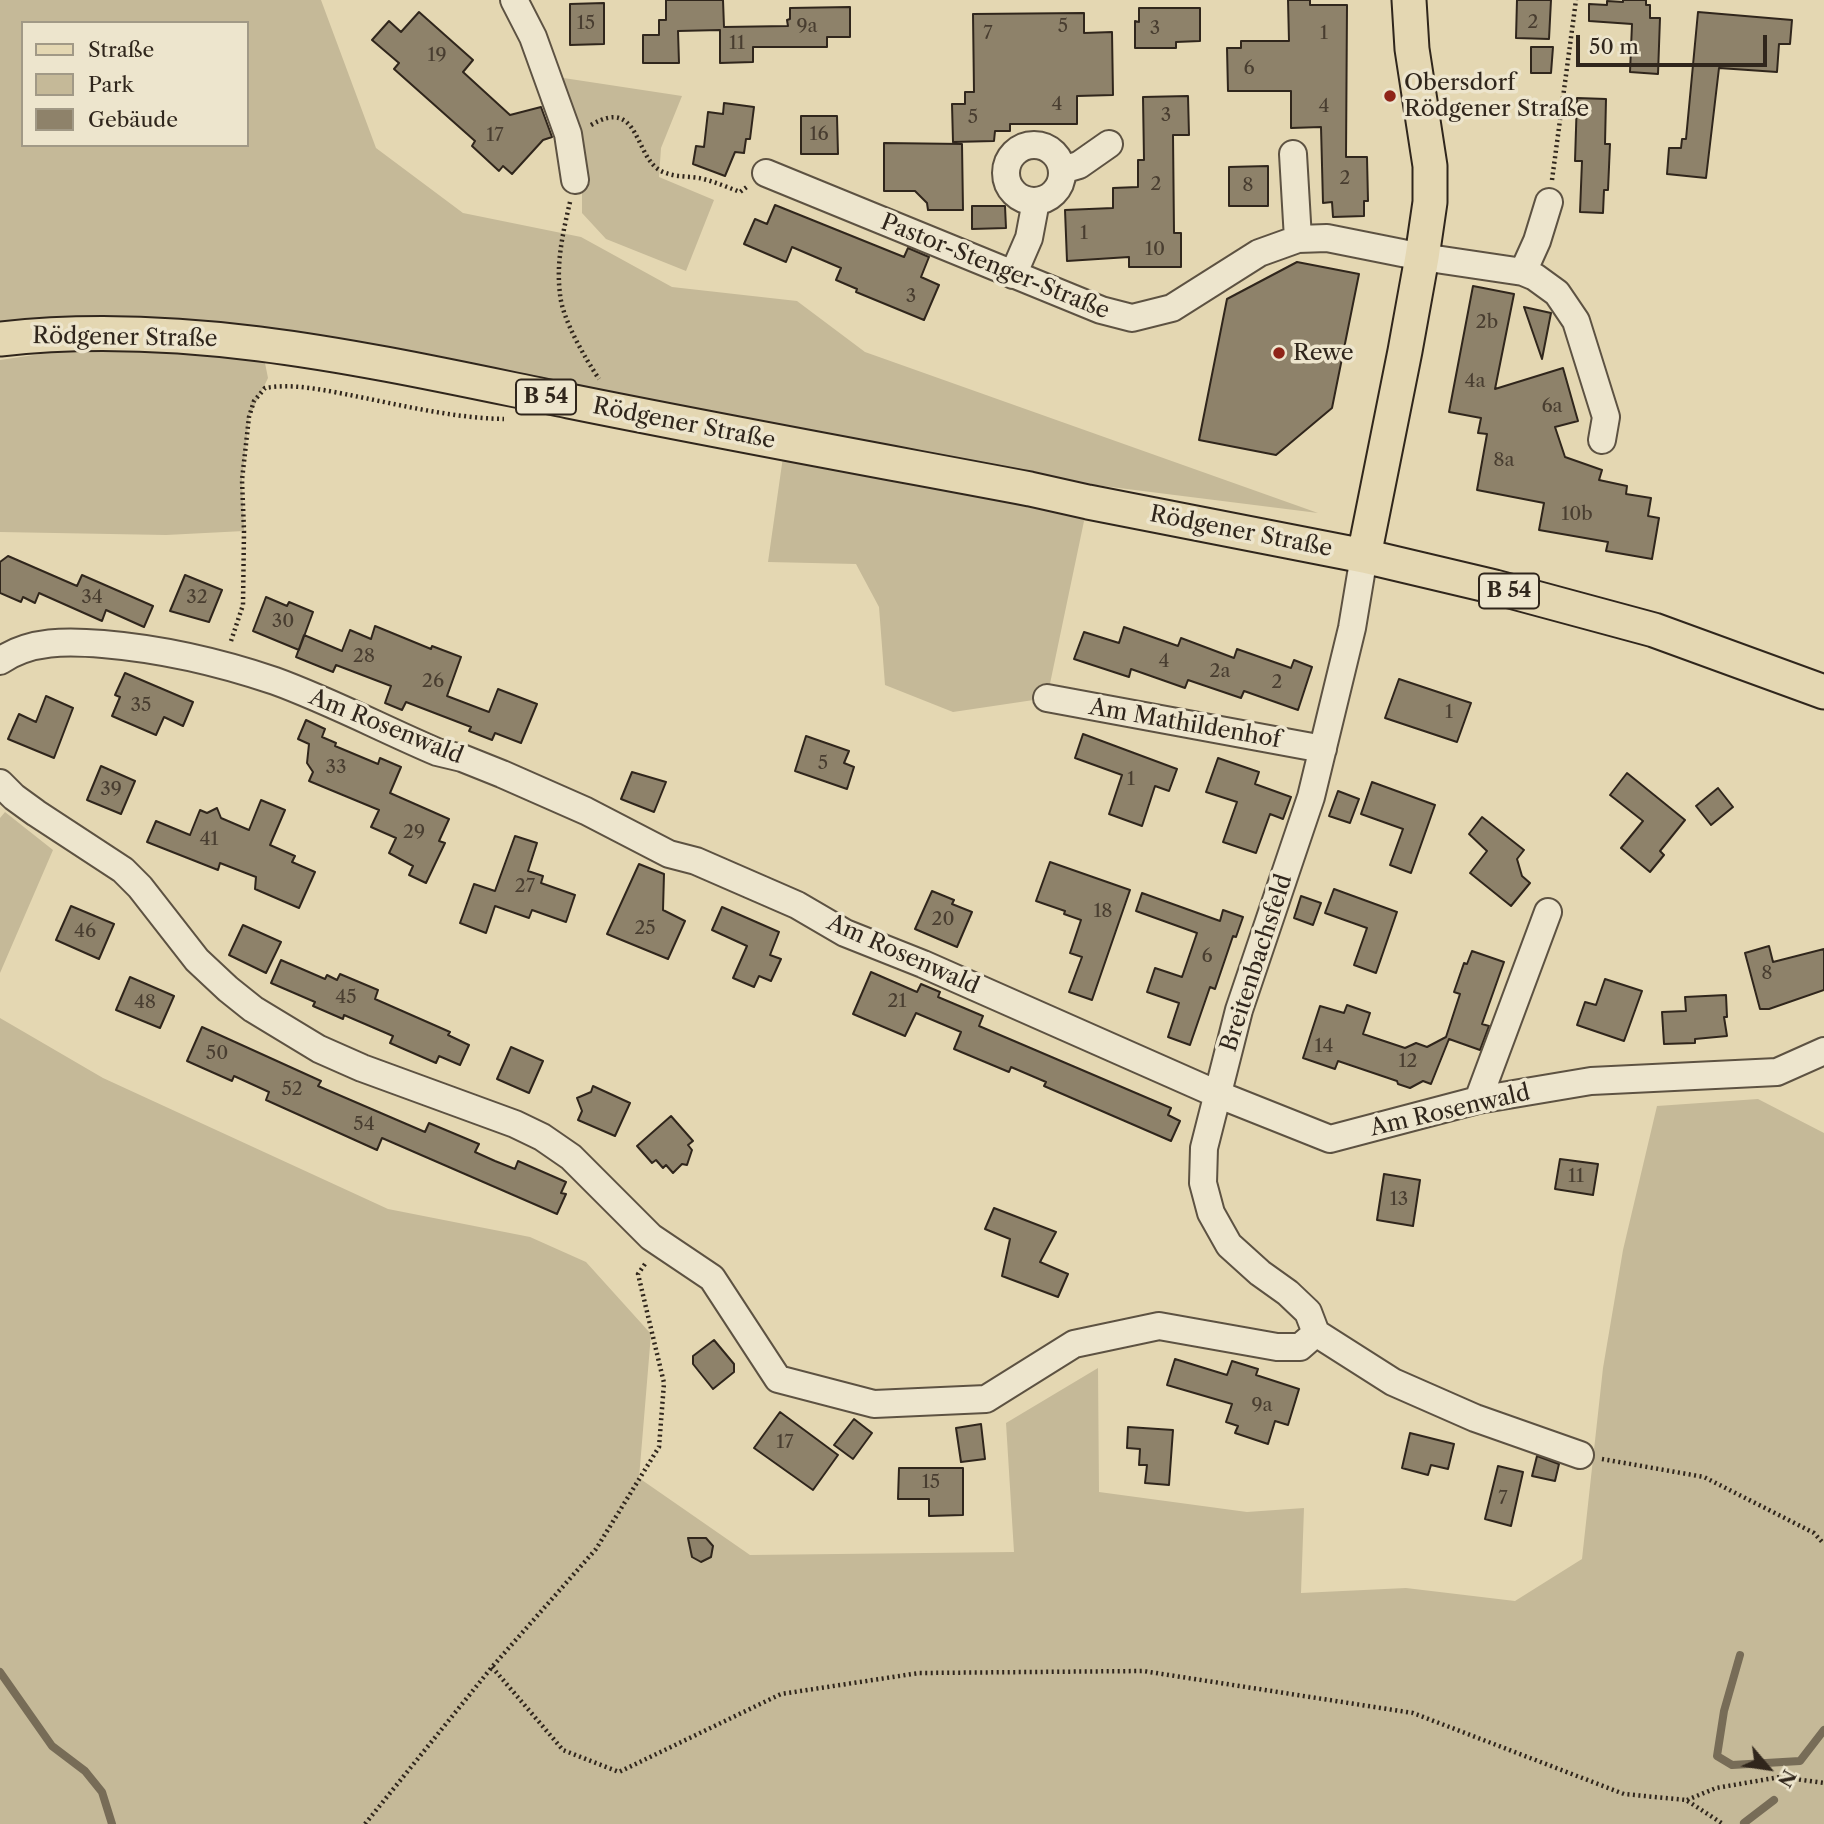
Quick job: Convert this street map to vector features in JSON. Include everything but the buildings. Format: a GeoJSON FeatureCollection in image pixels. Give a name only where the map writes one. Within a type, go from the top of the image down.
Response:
{"type":"FeatureCollection","features":[{"type":"Feature","properties":{"kind":"main road","name":"Rödgener Straße"},"geometry":{"type":"LineString","coordinates":[[1364,556],[1422,257],[1430,202],[1430,166],[1412,49],[1409,0]]}},
{"type":"Feature","properties":{"kind":"main road","name":"Rödgener Straße"},"geometry":{"type":"LineString","coordinates":[[0,339],[45,334],[128,333],[273,344],[1030,489],[1364,556],[1495,587],[1654,630],[1824,692]]}},
{"type":"Feature","properties":{"kind":"street"},"geometry":{"type":"LineString","coordinates":[[514,0],[533,37],[568,134],[575,180]]}},
{"type":"Feature","properties":{"kind":"street"},"geometry":{"type":"LineString","coordinates":[[1062,170],[1079,165],[1110,144]]}},
{"type":"Feature","properties":{"kind":"street"},"geometry":{"type":"LineString","coordinates":[[1030,145],[1040,145],[1055,154],[1062,170],[1058,188],[1052,195],[1036,201],[1018,196],[1007,181],[1008,162],[1014,154],[1030,145]]}},
{"type":"Feature","properties":{"kind":"street"},"geometry":{"type":"LineString","coordinates":[[1293,155],[1298,239]]}},
{"type":"Feature","properties":{"kind":"street","name":"Pastor-Stenger-Straße"},"geometry":{"type":"LineString","coordinates":[[766,173],[1101,310],[1132,318],[1172,308],[1259,253],[1298,239],[1327,238],[1422,257],[1523,272]]}},
{"type":"Feature","properties":{"kind":"street"},"geometry":{"type":"LineString","coordinates":[[1013,275],[1029,238],[1036,201]]}},
{"type":"Feature","properties":{"kind":"street"},"geometry":{"type":"LineString","coordinates":[[1549,202],[1538,242],[1523,272],[1557,293],[1576,321],[1606,416],[1602,440]]}},
{"type":"Feature","properties":{"kind":"street","name":"Breitenbachsfeld"},"geometry":{"type":"LineString","coordinates":[[1364,556],[1352,628],[1311,797],[1239,1010],[1203,1148],[1203,1183],[1211,1213],[1229,1245],[1308,1312],[1316,1333],[1392,1382],[1475,1418],[1580,1455]]}},
{"type":"Feature","properties":{"kind":"street","name":"Am Rosenwald"},"geometry":{"type":"LineString","coordinates":[[0,661],[27,647],[69,642],[146,648],[222,665],[276,682],[437,752],[462,758],[502,774],[586,811],[659,850],[696,861],[797,905],[845,933],[1217,1094],[1330,1139],[1478,1100],[1591,1081],[1777,1072],[1824,1051]]}},
{"type":"Feature","properties":{"kind":"street","name":"Am Mathildenhof"},"geometry":{"type":"LineString","coordinates":[[1047,698],[1323,749]]}},
{"type":"Feature","properties":{"kind":"street"},"geometry":{"type":"LineString","coordinates":[[0,783],[36,813],[106,856],[122,870],[140,887],[197,960],[253,1009],[319,1049],[362,1068],[481,1110],[541,1137],[571,1157],[654,1239],[712,1278],[778,1379],[874,1404],[986,1399],[1074,1344],[1159,1326],[1277,1347],[1300,1347],[1316,1333]]}},
{"type":"Feature","properties":{"kind":"street"},"geometry":{"type":"LineString","coordinates":[[1478,1100],[1548,912]]}},
{"type":"Feature","properties":{"kind":"path"},"geometry":{"type":"LineString","coordinates":[[1549,202],[1576,0]]}},
{"type":"Feature","properties":{"kind":"path"},"geometry":{"type":"LineString","coordinates":[[568,134],[584,130],[604,119],[617,118],[635,130],[649,159],[663,172],[701,178],[740,192],[766,173]]}},
{"type":"Feature","properties":{"kind":"path"},"geometry":{"type":"LineString","coordinates":[[575,180],[560,246],[560,296],[575,337],[600,381],[609,409]]}},
{"type":"Feature","properties":{"kind":"path"},"geometry":{"type":"LineString","coordinates":[[222,665],[243,605],[242,480],[249,416],[254,401],[265,387],[278,385],[323,390],[475,417],[514,420]]}},
{"type":"Feature","properties":{"kind":"path"},"geometry":{"type":"LineString","coordinates":[[365,1824],[492,1667],[596,1549],[659,1447],[664,1383],[638,1274],[654,1239]]}},
{"type":"Feature","properties":{"kind":"path"},"geometry":{"type":"LineString","coordinates":[[1580,1455],[1704,1477],[1814,1533],[1824,1544]]}},
{"type":"Feature","properties":{"kind":"path"},"geometry":{"type":"LineString","coordinates":[[492,1667],[563,1751],[619,1772],[781,1694],[919,1673],[1143,1671],[1413,1713],[1623,1794],[1686,1800],[1716,1788],[1780,1777],[1824,1783]]}},
{"type":"Feature","properties":{"kind":"path"},"geometry":{"type":"LineString","coordinates":[[1686,1800],[1723,1824]]}},
{"type":"Feature","properties":{"kind":"green space"},"geometry":{"type":"Polygon","coordinates":[[[0,0],[321,0],[376,148],[463,213],[581,237],[672,287],[797,301],[865,352],[1318,513],[1087,484],[774,429],[561,387],[0,331],[0,0]]]}},
{"type":"Feature","properties":{"kind":"green space"},"geometry":{"type":"Polygon","coordinates":[[[557,77],[682,96],[661,148],[659,177],[714,200],[686,271],[606,239],[582,213],[582,166],[557,77]]]}},
{"type":"Feature","properties":{"kind":"green space"},"geometry":{"type":"Polygon","coordinates":[[[96,346],[264,358],[268,378],[249,417],[242,480],[244,531],[166,535],[0,532],[0,360],[96,346]]]}},
{"type":"Feature","properties":{"kind":"green space"},"geometry":{"type":"Polygon","coordinates":[[[785,443],[1088,502],[1047,698],[953,712],[885,685],[879,607],[856,564],[768,562],[785,443]]]}},
{"type":"Feature","properties":{"kind":"green space"},"geometry":{"type":"Polygon","coordinates":[[[5,812],[53,850],[0,973],[0,818],[5,812]]]}},
{"type":"Feature","properties":{"kind":"green space"},"geometry":{"type":"Polygon","coordinates":[[[0,1018],[103,1078],[388,1209],[530,1237],[586,1262],[651,1334],[639,1478],[750,1555],[1014,1552],[1006,1423],[1098,1368],[1099,1492],[1247,1512],[1304,1508],[1301,1593],[1406,1588],[1515,1601],[1582,1559],[1603,1368],[1623,1250],[1657,1106],[1758,1099],[1824,1133],[1824,1824],[0,1824],[0,1018]]]}},
{"type":"Feature","properties":{"kind":"waterway"},"geometry":{"type":"LineString","coordinates":[[1740,1655],[1724,1711],[1717,1756],[1732,1765],[1800,1761],[1824,1730]]}},
{"type":"Feature","properties":{"kind":"waterway"},"geometry":{"type":"LineString","coordinates":[[0,1672],[52,1746],[85,1771],[102,1792],[112,1824]]}},
{"type":"Feature","properties":{"kind":"waterway"},"geometry":{"type":"LineString","coordinates":[[1744,1823],[1774,1800]]}},
{"type":"Feature","properties":{"kind":"place","name":"Obersdorf Rödgener Straße"},"geometry":{"type":"Point","coordinates":[1390,96]}},
{"type":"Feature","properties":{"kind":"place","name":"Rewe"},"geometry":{"type":"Point","coordinates":[1279,353]}}]}
